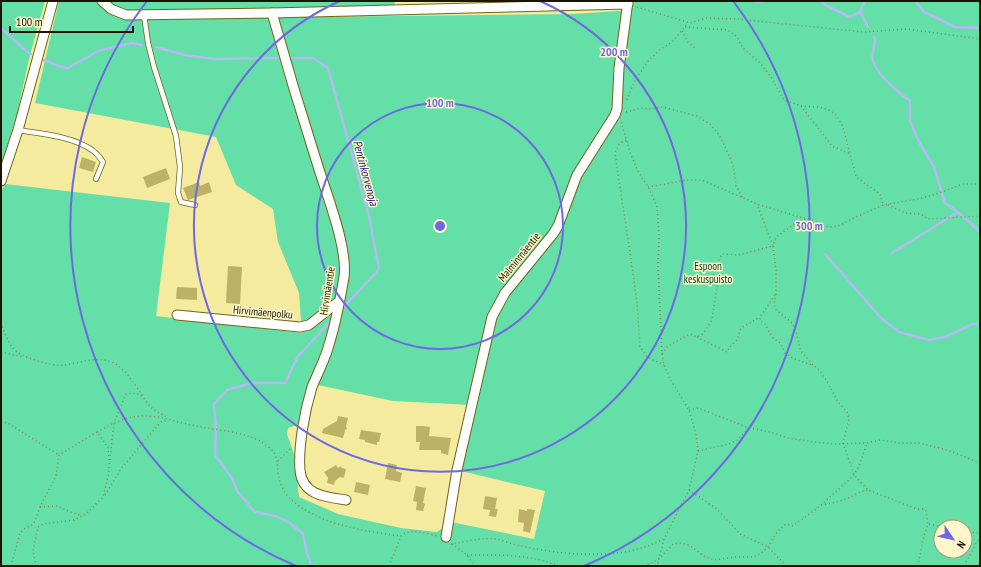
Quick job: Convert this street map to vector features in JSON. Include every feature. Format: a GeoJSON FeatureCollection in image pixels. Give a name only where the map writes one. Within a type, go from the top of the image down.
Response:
{"type":"FeatureCollection","features":[{"type":"Feature","properties":{"kind":"street"},"geometry":{"type":"LineString","coordinates":[[1,181],[18,130],[53,1]]}},
{"type":"Feature","properties":{"kind":"street"},"geometry":{"type":"LineString","coordinates":[[102,1],[111,8],[126,15],[272,13],[628,2]]}},
{"type":"Feature","properties":{"kind":"street","name":"Malminmäentie"},"geometry":{"type":"LineString","coordinates":[[449,540],[457,470],[492,317],[505,293],[558,226],[578,175],[612,121],[621,110],[619,68],[628,2]]}},
{"type":"Feature","properties":{"kind":"street","name":"Hirvimäentie"},"geometry":{"type":"LineString","coordinates":[[272,13],[344,255],[344,276],[335,323],[327,351],[312,388],[301,438],[300,470],[303,482],[311,491],[323,496],[346,500]]}},
{"type":"Feature","properties":{"kind":"street","name":"Hirvimäenpolku"},"geometry":{"type":"LineString","coordinates":[[177,315],[300,327],[309,324],[338,302]]}},
{"type":"Feature","properties":{"kind":"lane"},"geometry":{"type":"LineString","coordinates":[[144,14],[148,43],[154,67],[176,136],[180,167],[178,193],[181,202],[195,206]]}},
{"type":"Feature","properties":{"kind":"lane"},"geometry":{"type":"LineString","coordinates":[[18,130],[64,139],[83,145],[94,151],[103,162],[96,179]]}},
{"type":"Feature","properties":{"kind":"path"},"geometry":{"type":"LineString","coordinates":[[628,2],[688,23],[706,18],[736,19],[864,32],[907,29],[980,39]]}},
{"type":"Feature","properties":{"kind":"path"},"geometry":{"type":"LineString","coordinates":[[626,103],[634,82],[649,60],[673,41],[688,23]]}},
{"type":"Feature","properties":{"kind":"path"},"geometry":{"type":"LineString","coordinates":[[685,27],[728,30],[737,37],[742,47],[760,63],[771,77],[784,100],[801,106],[825,108],[834,112],[840,121],[856,177],[880,194],[883,205]]}},
{"type":"Feature","properties":{"kind":"path"},"geometry":{"type":"LineString","coordinates":[[682,31],[688,42],[695,48]]}},
{"type":"Feature","properties":{"kind":"path"},"geometry":{"type":"LineString","coordinates":[[801,106],[832,146],[850,154]]}},
{"type":"Feature","properties":{"kind":"path"},"geometry":{"type":"LineString","coordinates":[[657,566],[664,539],[689,490],[698,451],[696,434],[688,410],[670,379],[664,365],[662,354],[658,266],[659,235],[657,206],[638,171],[626,140],[622,125],[621,110],[662,107],[697,116],[711,125],[721,138],[731,160],[736,186],[742,197]]}},
{"type":"Feature","properties":{"kind":"path"},"geometry":{"type":"LineString","coordinates":[[622,125],[623,119]]}},
{"type":"Feature","properties":{"kind":"path"},"geometry":{"type":"LineString","coordinates":[[626,140],[619,144],[615,154],[637,303],[640,347],[647,357],[664,365]]}},
{"type":"Feature","properties":{"kind":"path"},"geometry":{"type":"LineString","coordinates":[[648,187],[687,180],[702,180],[757,204],[813,220],[829,227],[838,226],[883,205],[923,198],[962,184],[980,184]]}},
{"type":"Feature","properties":{"kind":"path"},"geometry":{"type":"LineString","coordinates":[[757,204],[773,246],[776,270],[776,294],[774,304],[776,310],[792,323],[797,334],[800,350],[819,370],[838,402],[847,412],[849,419],[843,443],[854,475],[868,490],[926,511],[928,524],[923,539],[918,566]]}},
{"type":"Feature","properties":{"kind":"path"},"geometry":{"type":"LineString","coordinates":[[888,205],[905,213],[920,214],[928,219],[968,218],[980,216]]}},
{"type":"Feature","properties":{"kind":"path"},"geometry":{"type":"LineString","coordinates":[[773,246],[776,237],[797,222],[806,219]]}},
{"type":"Feature","properties":{"kind":"path"},"geometry":{"type":"LineString","coordinates":[[697,338],[703,334],[712,320],[717,286],[713,271],[722,254],[738,255],[773,246]]}},
{"type":"Feature","properties":{"kind":"path"},"geometry":{"type":"LineString","coordinates":[[662,354],[668,346],[690,334],[727,352],[732,344],[737,340],[741,328],[760,317],[776,294]]}},
{"type":"Feature","properties":{"kind":"path"},"geometry":{"type":"LineString","coordinates":[[760,317],[760,321],[765,324],[772,337],[780,344],[785,353],[792,358],[813,365]]}},
{"type":"Feature","properties":{"kind":"path"},"geometry":{"type":"LineString","coordinates":[[1,323],[13,349],[20,355],[62,365],[95,359],[111,362],[122,368],[153,409],[170,419]]}},
{"type":"Feature","properties":{"kind":"path"},"geometry":{"type":"LineString","coordinates":[[1,352],[33,358]]}},
{"type":"Feature","properties":{"kind":"path"},"geometry":{"type":"LineString","coordinates":[[103,497],[114,423],[126,394],[134,393],[143,396]]}},
{"type":"Feature","properties":{"kind":"path"},"geometry":{"type":"LineString","coordinates":[[688,410],[698,408],[750,428],[774,433],[787,438],[815,442],[867,443],[880,440],[899,443],[920,443],[950,451],[980,463]]}},
{"type":"Feature","properties":{"kind":"path"},"geometry":{"type":"LineString","coordinates":[[59,455],[114,423],[133,417],[170,419],[193,426],[240,434],[259,440],[273,451],[278,461],[278,472],[281,487],[286,495],[305,510],[333,522],[358,530],[401,536]]}},
{"type":"Feature","properties":{"kind":"path"},"geometry":{"type":"LineString","coordinates":[[36,566],[33,551],[38,527],[43,524],[74,520],[87,513],[110,489],[121,469],[145,440],[161,422],[170,419]]}},
{"type":"Feature","properties":{"kind":"path"},"geometry":{"type":"LineString","coordinates":[[1,421],[59,455]]}},
{"type":"Feature","properties":{"kind":"path"},"geometry":{"type":"LineString","coordinates":[[698,451],[729,444],[737,440],[750,428]]}},
{"type":"Feature","properties":{"kind":"path"},"geometry":{"type":"LineString","coordinates":[[97,432],[108,447],[109,464]]}},
{"type":"Feature","properties":{"kind":"path"},"geometry":{"type":"LineString","coordinates":[[278,461],[301,438]]}},
{"type":"Feature","properties":{"kind":"path"},"geometry":{"type":"LineString","coordinates":[[644,566],[658,560],[673,544],[680,543],[689,545],[704,556],[714,560],[735,557],[753,558],[768,547],[780,529],[786,524],[792,526],[820,506],[854,475],[859,466],[867,443]]}},
{"type":"Feature","properties":{"kind":"path"},"geometry":{"type":"LineString","coordinates":[[11,566],[20,533],[32,525],[35,521],[40,507],[56,476],[59,455]]}},
{"type":"Feature","properties":{"kind":"path"},"geometry":{"type":"LineString","coordinates":[[689,490],[717,509],[740,534],[768,547],[786,566]]}},
{"type":"Feature","properties":{"kind":"path"},"geometry":{"type":"LineString","coordinates":[[820,506],[854,496],[860,491],[868,490]]}},
{"type":"Feature","properties":{"kind":"path"},"geometry":{"type":"LineString","coordinates":[[40,507],[57,506],[72,513],[81,515]]}},
{"type":"Feature","properties":{"kind":"path"},"geometry":{"type":"LineString","coordinates":[[928,524],[933,525]]}},
{"type":"Feature","properties":{"kind":"path"},"geometry":{"type":"LineString","coordinates":[[32,525],[38,527]]}},
{"type":"Feature","properties":{"kind":"path"},"geometry":{"type":"LineString","coordinates":[[389,566],[401,536],[404,533],[414,532],[449,540],[496,539],[516,545],[566,553],[598,554],[637,550],[664,539]]}},
{"type":"Feature","properties":{"kind":"path"},"geometry":{"type":"LineString","coordinates":[[966,566],[966,562],[980,535]]}},
{"type":"Feature","properties":{"kind":"path"},"geometry":{"type":"LineString","coordinates":[[449,540],[467,555],[475,566]]}},
{"type":"Feature","properties":{"kind":"path"},"geometry":{"type":"LineString","coordinates":[[467,555],[511,555],[544,560],[559,566]]}},
{"type":"Feature","properties":{"kind":"green space"},"geometry":{"type":"Polygon","coordinates":[[[1,1],[45,1],[29,59],[17,114],[1,167],[1,1]]]}},
{"type":"Feature","properties":{"kind":"green space","name":"Espoon keskuspuisto"},"geometry":{"type":"Polygon","coordinates":[[[59,1],[96,1],[102,7],[124,19],[573,14],[632,10],[634,1],[980,1],[980,566],[1,566],[1,191],[5,184],[170,203],[156,316],[301,333],[299,293],[278,242],[273,209],[236,185],[216,137],[35,103],[59,1]],[[318,385],[304,400],[299,424],[288,428],[287,434],[295,457],[299,497],[338,514],[401,528],[437,532],[451,522],[534,539],[545,491],[457,470],[472,405],[393,401],[318,385]]]}},
{"type":"Feature","properties":{"kind":"green space"},"geometry":{"type":"Polygon","coordinates":[[[106,1],[394,1],[395,5],[272,10],[126,11],[106,1]]]}},
{"type":"Feature","properties":{"kind":"building"},"geometry":{"type":"Polygon","coordinates":[[[82,157],[96,162],[93,172],[79,168],[82,157]]]}},
{"type":"Feature","properties":{"kind":"building"},"geometry":{"type":"Polygon","coordinates":[[[166,168],[170,179],[147,188],[143,177],[166,168]]]}},
{"type":"Feature","properties":{"kind":"building"},"geometry":{"type":"Polygon","coordinates":[[[199,182],[200,186],[209,182],[212,192],[188,200],[183,188],[199,182]]]}},
{"type":"Feature","properties":{"kind":"building"},"geometry":{"type":"Polygon","coordinates":[[[228,266],[242,267],[240,304],[226,303],[228,266]]]}},
{"type":"Feature","properties":{"kind":"building"},"geometry":{"type":"Polygon","coordinates":[[[177,287],[197,288],[197,300],[176,299],[177,287]]]}},
{"type":"Feature","properties":{"kind":"building"},"geometry":{"type":"Polygon","coordinates":[[[338,416],[348,418],[346,426],[347,429],[345,430],[343,438],[322,433],[323,429],[337,421],[338,416]]]}},
{"type":"Feature","properties":{"kind":"building"},"geometry":{"type":"Polygon","coordinates":[[[416,426],[430,427],[429,436],[451,438],[448,455],[441,453],[441,450],[419,450],[420,442],[416,442],[416,426]]]}},
{"type":"Feature","properties":{"kind":"building"},"geometry":{"type":"Polygon","coordinates":[[[361,430],[381,433],[377,445],[359,439],[361,430]]]}},
{"type":"Feature","properties":{"kind":"building"},"geometry":{"type":"Polygon","coordinates":[[[388,463],[397,465],[396,471],[402,473],[400,482],[385,479],[388,463]]]}},
{"type":"Feature","properties":{"kind":"building"},"geometry":{"type":"Polygon","coordinates":[[[336,465],[338,468],[341,466],[342,468],[346,469],[344,478],[340,477],[335,481],[334,485],[327,483],[328,478],[324,472],[336,465]]]}},
{"type":"Feature","properties":{"kind":"building"},"geometry":{"type":"Polygon","coordinates":[[[356,482],[370,485],[368,495],[354,492],[356,482]]]}},
{"type":"Feature","properties":{"kind":"building"},"geometry":{"type":"Polygon","coordinates":[[[416,486],[426,488],[423,511],[416,510],[417,502],[413,501],[416,486]]]}},
{"type":"Feature","properties":{"kind":"building"},"geometry":{"type":"Polygon","coordinates":[[[485,496],[497,498],[495,509],[498,509],[496,517],[489,516],[490,510],[483,509],[485,496]]]}},
{"type":"Feature","properties":{"kind":"building"},"geometry":{"type":"Polygon","coordinates":[[[519,509],[527,511],[527,509],[535,510],[530,533],[523,531],[524,523],[518,522],[519,509]]]}},
{"type":"Feature","properties":{"kind":"waterway"},"geometry":{"type":"LineString","coordinates":[[754,1],[766,1]]}},
{"type":"Feature","properties":{"kind":"waterway"},"geometry":{"type":"LineString","coordinates":[[821,1],[825,5],[850,17],[860,12],[865,1]]}},
{"type":"Feature","properties":{"kind":"waterway"},"geometry":{"type":"LineString","coordinates":[[915,1],[924,12],[955,27],[980,28]]}},
{"type":"Feature","properties":{"kind":"waterway"},"geometry":{"type":"LineString","coordinates":[[860,12],[868,27]]}},
{"type":"Feature","properties":{"kind":"waterway","name":"Pentinkorvenoja"},"geometry":{"type":"LineString","coordinates":[[1,28],[31,54]]}},
{"type":"Feature","properties":{"kind":"waterway"},"geometry":{"type":"LineString","coordinates":[[874,37],[873,59],[875,66],[889,83],[910,101],[910,121],[919,142],[934,167],[945,203],[958,212],[980,232]]}},
{"type":"Feature","properties":{"kind":"waterway","name":"Pentinkorvenoja"},"geometry":{"type":"LineString","coordinates":[[44,60],[68,68],[98,51],[131,43],[142,45]]}},
{"type":"Feature","properties":{"kind":"waterway","name":"Pentinkorvenoja"},"geometry":{"type":"LineString","coordinates":[[156,47],[184,55],[215,59],[278,58]]}},
{"type":"Feature","properties":{"kind":"waterway","name":"Pentinkorvenoja"},"geometry":{"type":"LineString","coordinates":[[292,58],[313,58],[328,68],[369,216],[379,269],[342,309]]}},
{"type":"Feature","properties":{"kind":"waterway"},"geometry":{"type":"LineString","coordinates":[[892,253],[958,212]]}},
{"type":"Feature","properties":{"kind":"waterway"},"geometry":{"type":"LineString","coordinates":[[825,254],[881,318],[899,332],[929,340],[945,337],[973,324],[980,325]]}},
{"type":"Feature","properties":{"kind":"waterway","name":"Pentinkorvenoja"},"geometry":{"type":"LineString","coordinates":[[312,566],[307,554],[303,534],[290,523],[276,516],[255,512],[237,491],[232,478],[215,455],[216,430],[214,404],[227,390],[251,383],[285,383],[298,356],[330,322]]}}]}
